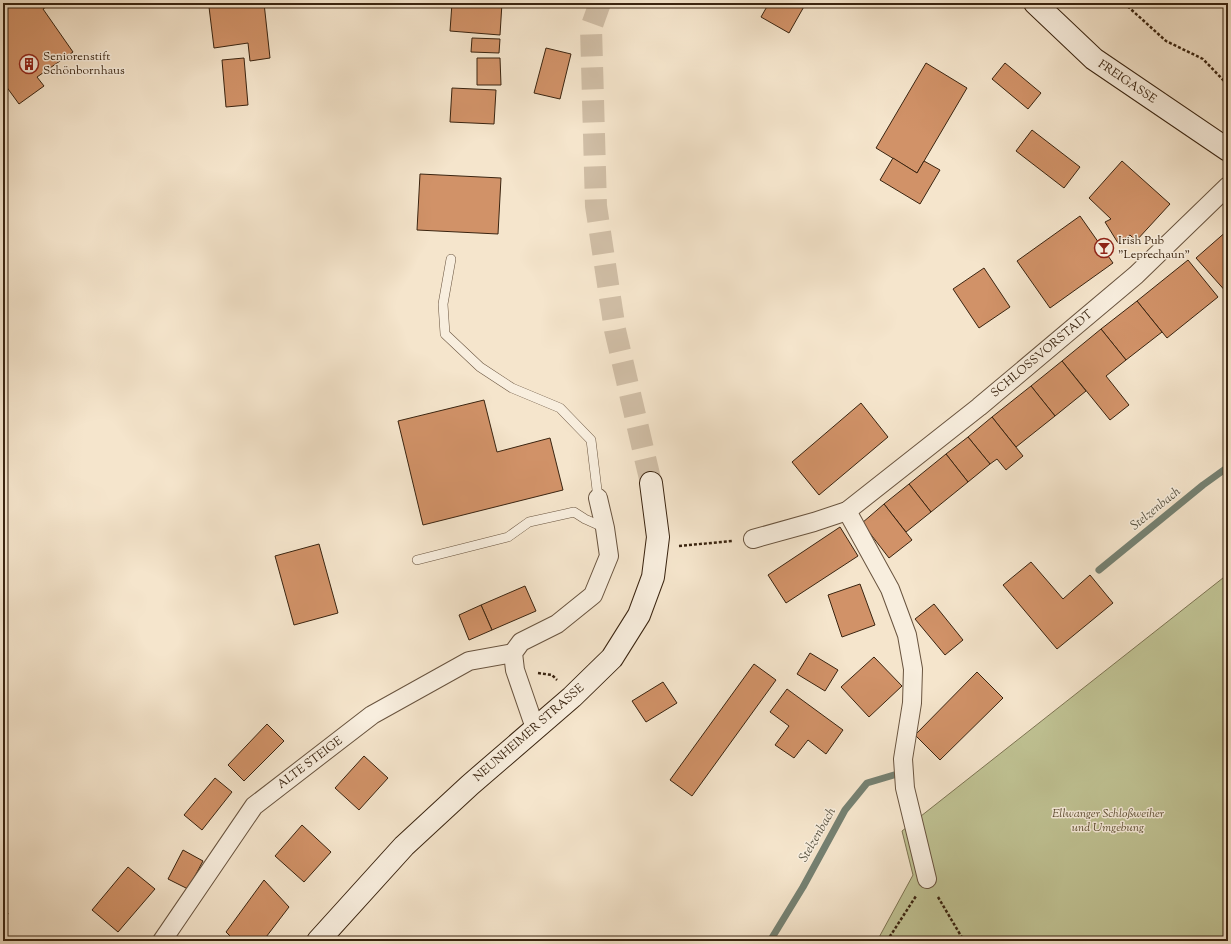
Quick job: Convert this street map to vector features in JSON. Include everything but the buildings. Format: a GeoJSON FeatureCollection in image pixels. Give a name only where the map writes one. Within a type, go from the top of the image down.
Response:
{"type":"FeatureCollection","features":[{"type":"Feature","properties":{"kind":"street","name":"FREIGASSE"},"geometry":{"type":"LineString","coordinates":[[1035,3],[1094,59],[1228,150]]}},
{"type":"Feature","properties":{"kind":"street","name":"SCHLOSSVORSTADT"},"geometry":{"type":"LineString","coordinates":[[753,540],[814,522],[847,510],[979,407],[1136,275],[1228,186]]}},
{"type":"Feature","properties":{"kind":"street","name":"NEUNHEIMER STRASSE"},"geometry":{"type":"LineString","coordinates":[[318,941],[404,846],[470,785],[572,697],[612,658],[639,615],[653,577],[658,537],[651,483]]}},
{"type":"Feature","properties":{"kind":"street"},"geometry":{"type":"LineString","coordinates":[[535,728],[514,661],[521,642],[557,624],[594,595],[609,556],[605,528],[598,498]]}},
{"type":"Feature","properties":{"kind":"street"},"geometry":{"type":"LineString","coordinates":[[847,510],[890,589],[907,635],[913,669],[912,703],[903,759],[905,788],[927,879]]}},
{"type":"Feature","properties":{"kind":"street","name":"ALTE STEIGE"},"geometry":{"type":"LineString","coordinates":[[162,941],[254,806],[372,715],[469,661],[514,661]]}},
{"type":"Feature","properties":{"kind":"lane"},"geometry":{"type":"LineString","coordinates":[[451,259],[443,304],[445,334],[480,367],[512,388],[560,408],[591,440],[598,498]]}},
{"type":"Feature","properties":{"kind":"lane"},"geometry":{"type":"LineString","coordinates":[[417,560],[508,537],[529,522],[574,512],[605,528]]}},
{"type":"Feature","properties":{"kind":"path"},"geometry":{"type":"LineString","coordinates":[[1124,3],[1166,41],[1203,59],[1228,85]]}},
{"type":"Feature","properties":{"kind":"path"},"geometry":{"type":"LineString","coordinates":[[658,537],[680,546],[753,540]]}},
{"type":"Feature","properties":{"kind":"path"},"geometry":{"type":"LineString","coordinates":[[514,661],[552,675],[572,697]]}},
{"type":"Feature","properties":{"kind":"path"},"geometry":{"type":"LineString","coordinates":[[888,941],[927,879],[964,941]]}},
{"type":"Feature","properties":{"kind":"green space","name":"Ellwanger Schloßweiher und Umgebung"},"geometry":{"type":"Polygon","coordinates":[[[1228,574],[1228,941],[877,941],[913,875],[902,831],[1228,574]]]}},
{"type":"Feature","properties":{"kind":"waterway","name":"Stelzenbach"},"geometry":{"type":"LineString","coordinates":[[1099,570],[1203,485],[1228,467]]}},
{"type":"Feature","properties":{"kind":"waterway","name":"Stelzenbach"},"geometry":{"type":"LineString","coordinates":[[770,941],[803,887],[845,810],[867,783],[904,772]]}},
{"type":"Feature","properties":{"kind":"tunnel"},"geometry":{"type":"LineString","coordinates":[[600,3],[591,28],[596,206],[615,330],[651,483]]}},
{"type":"Feature","properties":{"kind":"place","name":"Seniorenstift Schönbornhaus"},"geometry":{"type":"Point","coordinates":[29,64]}},
{"type":"Feature","properties":{"kind":"place","name":"Irish Pub \"Leprechaun\""},"geometry":{"type":"Point","coordinates":[1104,248]}}]}
